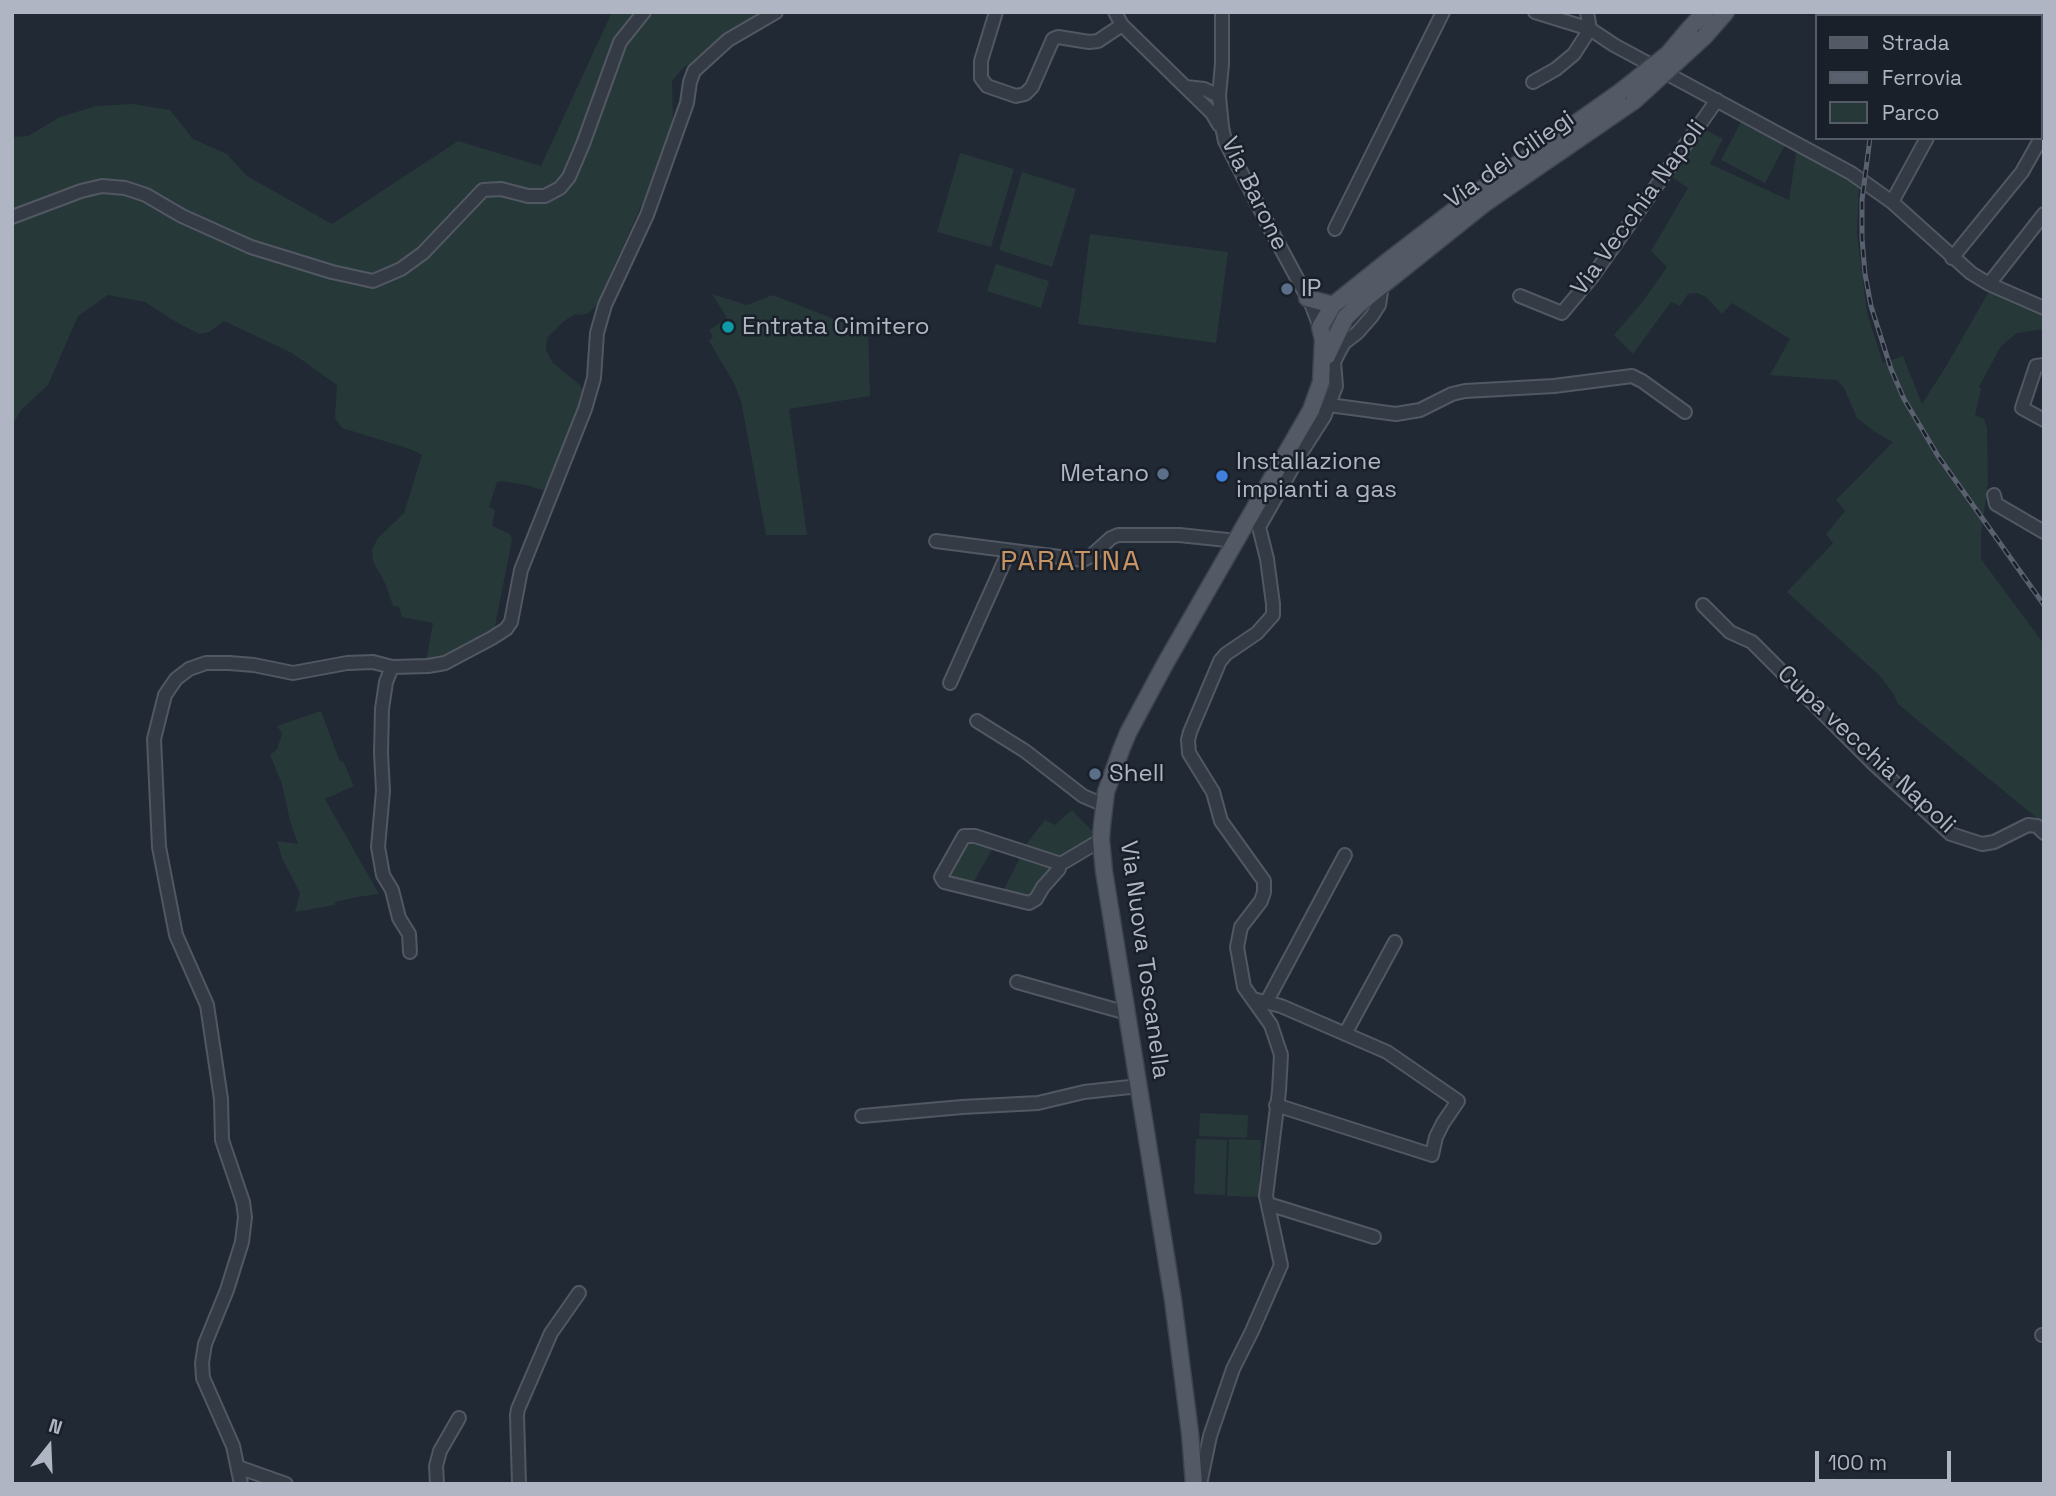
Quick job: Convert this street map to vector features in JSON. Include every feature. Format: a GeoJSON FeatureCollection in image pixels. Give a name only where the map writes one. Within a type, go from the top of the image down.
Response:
{"type":"FeatureCollection","features":[{"type":"Feature","properties":{"kind":"main road","name":"Via dei Ciliegi"},"geometry":{"type":"LineString","coordinates":[[1698,32],[1705,12]]}},
{"type":"Feature","properties":{"kind":"main road","name":"Via dei Ciliegi"},"geometry":{"type":"LineString","coordinates":[[1328,351],[1349,314],[1483,204],[1627,97],[1698,32],[1726,12]]}},
{"type":"Feature","properties":{"kind":"main road","name":"Via dei Ciliegi"},"geometry":{"type":"LineString","coordinates":[[1320,327],[1333,305],[1475,194],[1627,97]]}},
{"type":"Feature","properties":{"kind":"main road"},"geometry":{"type":"LineString","coordinates":[[1307,298],[1333,305]]}},
{"type":"Feature","properties":{"kind":"main road"},"geometry":{"type":"LineString","coordinates":[[1320,327],[1334,326],[1349,314]]}},
{"type":"Feature","properties":{"kind":"main road","name":"Via Nuova Toscanella"},"geometry":{"type":"LineString","coordinates":[[1194,1484],[1173,1300],[1104,871],[1101,840],[1104,805],[1112,772],[1165,664],[1311,410],[1323,368],[1323,339],[1320,327]]}},
{"type":"Feature","properties":{"kind":"main road","name":"Via Nuova Toscanella"},"geometry":{"type":"LineString","coordinates":[[1323,368],[1328,351]]}},
{"type":"Feature","properties":{"kind":"street"},"geometry":{"type":"LineString","coordinates":[[12,216],[74,193],[102,186],[118,187],[146,195],[182,216],[251,247],[332,272],[373,281],[401,269],[423,253],[483,190],[500,189],[528,196],[545,195],[560,188],[569,177],[621,42],[644,12]]}},
{"type":"Feature","properties":{"kind":"street"},"geometry":{"type":"LineString","coordinates":[[241,1484],[233,1446],[203,1378],[202,1363],[205,1344],[227,1290],[242,1242],[246,1217],[222,1140],[221,1099],[207,1005],[176,935],[164,877],[158,835],[154,739],[164,695],[176,678],[206,663],[229,663],[293,673],[346,663],[373,662],[392,667],[428,666],[445,663],[506,629],[511,622],[522,570],[576,434],[594,378],[597,333],[605,305],[647,215],[687,103],[694,71],[728,40],[776,12]]}},
{"type":"Feature","properties":{"kind":"street"},"geometry":{"type":"LineString","coordinates":[[996,12],[981,61],[981,78],[987,86],[1016,96],[1026,94],[1032,88],[1053,39],[1058,37],[1098,41],[1122,25]]}},
{"type":"Feature","properties":{"kind":"street"},"geometry":{"type":"LineString","coordinates":[[1115,12],[1122,25],[1186,87],[1214,100],[1219,96]]}},
{"type":"Feature","properties":{"kind":"street","name":"Via Barone"},"geometry":{"type":"LineString","coordinates":[[1222,12],[1219,96],[1222,127],[1228,146],[1320,327]]}},
{"type":"Feature","properties":{"kind":"street"},"geometry":{"type":"LineString","coordinates":[[1335,229],[1443,12]]}},
{"type":"Feature","properties":{"kind":"street","name":"Via Vecchia Napoli"},"geometry":{"type":"LineString","coordinates":[[1535,12],[1590,29],[1614,45],[1851,173],[1892,202],[1952,258],[1989,284],[2040,307],[2044,293]]}},
{"type":"Feature","properties":{"kind":"street"},"geometry":{"type":"LineString","coordinates":[[1532,82],[1556,69],[1574,54],[1590,29],[1587,12]]}},
{"type":"Feature","properties":{"kind":"street"},"geometry":{"type":"LineString","coordinates":[[1200,92],[1220,77]]}},
{"type":"Feature","properties":{"kind":"street"},"geometry":{"type":"LineString","coordinates":[[1200,92],[1222,127]]}},
{"type":"Feature","properties":{"kind":"street","name":"Via Vecchia Napoli"},"geometry":{"type":"LineString","coordinates":[[1520,296],[1562,313],[1592,277],[1717,100]]}},
{"type":"Feature","properties":{"kind":"street"},"geometry":{"type":"LineString","coordinates":[[1892,202],[1926,140]]}},
{"type":"Feature","properties":{"kind":"street"},"geometry":{"type":"LineString","coordinates":[[1952,258],[2022,172],[2041,140]]}},
{"type":"Feature","properties":{"kind":"street"},"geometry":{"type":"LineString","coordinates":[[1989,284],[2044,214]]}},
{"type":"Feature","properties":{"kind":"street"},"geometry":{"type":"LineString","coordinates":[[1200,1484],[1210,1436],[1233,1369],[1281,1265],[1266,1196],[1281,1055],[1271,1025],[1244,987],[1237,947],[1241,927],[1261,901],[1264,881],[1221,821],[1213,792],[1189,753],[1188,740],[1220,661],[1257,633],[1273,615],[1267,559],[1259,527],[1329,405],[1336,386],[1334,362],[1345,342],[1379,305],[1382,286]]}},
{"type":"Feature","properties":{"kind":"street"},"geometry":{"type":"LineString","coordinates":[[1349,314],[1360,317],[1363,325]]}},
{"type":"Feature","properties":{"kind":"street"},"geometry":{"type":"LineString","coordinates":[[2044,365],[2036,366],[2022,408],[2044,419]]}},
{"type":"Feature","properties":{"kind":"street"},"geometry":{"type":"LineString","coordinates":[[1329,405],[1396,414],[1420,410],[1452,394],[1465,391],[1554,386],[1632,376],[1685,412]]}},
{"type":"Feature","properties":{"kind":"street"},"geometry":{"type":"LineString","coordinates":[[1994,495],[1996,504],[2044,532]]}},
{"type":"Feature","properties":{"kind":"street"},"geometry":{"type":"LineString","coordinates":[[936,541],[1083,560],[1118,535],[1179,535],[1237,541]]}},
{"type":"Feature","properties":{"kind":"street"},"geometry":{"type":"LineString","coordinates":[[950,683],[1009,551]]}},
{"type":"Feature","properties":{"kind":"street","name":"Cupa vecchia Napoli"},"geometry":{"type":"LineString","coordinates":[[1703,604],[1730,632],[1752,642],[1874,764],[1951,834],[1982,844],[1994,842],[2028,825],[2037,826],[2044,833]]}},
{"type":"Feature","properties":{"kind":"street"},"geometry":{"type":"LineString","coordinates":[[392,667],[386,682],[382,709],[383,792],[378,847],[383,875],[392,891],[399,918],[409,934],[410,952]]}},
{"type":"Feature","properties":{"kind":"street"},"geometry":{"type":"LineString","coordinates":[[977,721],[1025,751],[1083,796],[1104,805]]}},
{"type":"Feature","properties":{"kind":"street"},"geometry":{"type":"LineString","coordinates":[[1059,865],[975,836],[964,836],[942,880],[944,883],[1029,902],[1036,899],[1059,865],[1101,840]]}},
{"type":"Feature","properties":{"kind":"street"},"geometry":{"type":"LineString","coordinates":[[1266,1003],[1345,855]]}},
{"type":"Feature","properties":{"kind":"street"},"geometry":{"type":"LineString","coordinates":[[1345,1034],[1395,942]]}},
{"type":"Feature","properties":{"kind":"street"},"geometry":{"type":"LineString","coordinates":[[1017,982],[1127,1013]]}},
{"type":"Feature","properties":{"kind":"street"},"geometry":{"type":"LineString","coordinates":[[1253,999],[1281,1006],[1387,1052],[1458,1101],[1436,1137],[1432,1155],[1276,1105]]}},
{"type":"Feature","properties":{"kind":"street"},"geometry":{"type":"LineString","coordinates":[[862,1116],[1038,1103],[1084,1092],[1139,1086]]}},
{"type":"Feature","properties":{"kind":"street"},"geometry":{"type":"LineString","coordinates":[[1268,1204],[1374,1237]]}},
{"type":"Feature","properties":{"kind":"street"},"geometry":{"type":"LineString","coordinates":[[519,1484],[518,1409],[551,1333],[579,1293]]}},
{"type":"Feature","properties":{"kind":"street"},"geometry":{"type":"LineString","coordinates":[[437,1484],[436,1466],[440,1451],[459,1418]]}},
{"type":"Feature","properties":{"kind":"street"},"geometry":{"type":"LineString","coordinates":[[238,1467],[286,1484]]}},
{"type":"Feature","properties":{"kind":"green space"},"geometry":{"type":"Polygon","coordinates":[[[612,12],[760,12],[760,17],[696,62],[685,66],[672,81],[673,121],[660,164],[596,306],[587,314],[574,315],[564,321],[547,338],[546,350],[552,362],[580,385],[585,397],[549,492],[526,485],[497,482],[489,507],[495,510],[492,526],[510,534],[512,540],[494,631],[439,660],[426,662],[433,623],[402,617],[399,607],[393,606],[373,561],[372,549],[378,538],[404,513],[422,455],[342,428],[335,418],[337,385],[292,353],[224,321],[209,332],[199,334],[145,302],[108,295],[78,316],[48,385],[21,410],[12,426],[12,137],[28,136],[60,117],[96,106],[133,104],[170,110],[193,139],[227,154],[247,176],[332,224],[458,141],[541,166],[612,12]]]}},
{"type":"Feature","properties":{"kind":"green space"},"geometry":{"type":"Polygon","coordinates":[[[1741,122],[1785,145],[1765,183],[1721,160],[1741,122]]]}},
{"type":"Feature","properties":{"kind":"green space"},"geometry":{"type":"Polygon","coordinates":[[[1702,128],[1723,139],[1710,164],[1789,200],[1797,147],[1859,183],[1857,233],[1867,313],[1883,363],[1903,356],[1922,404],[1991,288],[2044,310],[2044,329],[2017,333],[2001,346],[1979,387],[1981,389],[1975,415],[1984,419],[1987,428],[1988,483],[1981,535],[1981,559],[2044,644],[2044,826],[1898,704],[1879,675],[1787,592],[1833,543],[1826,534],[1845,511],[1836,500],[1893,442],[1857,418],[1844,388],[1837,380],[1770,375],[1790,339],[1732,303],[1722,314],[1706,297],[1697,293],[1688,294],[1680,306],[1671,302],[1633,354],[1614,335],[1667,267],[1651,251],[1688,188],[1669,175],[1702,128]]]}},
{"type":"Feature","properties":{"kind":"green space"},"geometry":{"type":"Polygon","coordinates":[[[960,153],[1014,169],[991,247],[937,232],[960,153]]]}},
{"type":"Feature","properties":{"kind":"green space"},"geometry":{"type":"Polygon","coordinates":[[[1022,172],[1076,189],[1052,267],[999,250],[1022,172]]]}},
{"type":"Feature","properties":{"kind":"green space"},"geometry":{"type":"Polygon","coordinates":[[[1090,234],[1228,252],[1216,343],[1078,324],[1090,234]]]}},
{"type":"Feature","properties":{"kind":"green space"},"geometry":{"type":"Polygon","coordinates":[[[996,264],[1049,281],[1041,308],[987,291],[996,264]]]}},
{"type":"Feature","properties":{"kind":"green space"},"geometry":{"type":"Polygon","coordinates":[[[712,294],[747,305],[773,295],[844,323],[868,327],[870,396],[789,409],[807,535],[766,535],[741,401],[734,383],[709,341],[713,337],[709,330],[727,318],[712,294]]]}},
{"type":"Feature","properties":{"kind":"green space"},"geometry":{"type":"Polygon","coordinates":[[[321,711],[340,762],[343,761],[354,786],[325,799],[379,894],[295,912],[300,893],[282,858],[277,841],[298,844],[282,784],[270,755],[277,749],[282,733],[277,726],[321,711]]]}},
{"type":"Feature","properties":{"kind":"green space"},"geometry":{"type":"Polygon","coordinates":[[[1072,810],[1093,832],[1093,839],[1061,860],[1024,847],[1045,820],[1055,825],[1072,810]]]}},
{"type":"Feature","properties":{"kind":"green space"},"geometry":{"type":"Polygon","coordinates":[[[967,839],[993,848],[971,886],[945,878],[967,839]]]}},
{"type":"Feature","properties":{"kind":"green space"},"geometry":{"type":"Polygon","coordinates":[[[1020,858],[1055,870],[1031,899],[1002,893],[1020,858]]]}},
{"type":"Feature","properties":{"kind":"green space"},"geometry":{"type":"Polygon","coordinates":[[[1200,1113],[1248,1115],[1247,1138],[1199,1136],[1200,1113]]]}},
{"type":"Feature","properties":{"kind":"green space"},"geometry":{"type":"Polygon","coordinates":[[[1196,1139],[1227,1140],[1225,1195],[1194,1194],[1196,1139]]]}},
{"type":"Feature","properties":{"kind":"green space"},"geometry":{"type":"Polygon","coordinates":[[[1229,1139],[1261,1140],[1259,1197],[1227,1196],[1229,1139]]]}},
{"type":"Feature","properties":{"kind":"railway"},"geometry":{"type":"LineString","coordinates":[[1870,140],[1862,200],[1865,274],[1871,306],[1891,369],[1904,399],[1938,456],[2044,605]]}},
{"type":"Feature","properties":{"kind":"place","name":"IP"},"geometry":{"type":"Point","coordinates":[1287,289]}},
{"type":"Feature","properties":{"kind":"place","name":"Entrata Cimitero"},"geometry":{"type":"Point","coordinates":[728,327]}},
{"type":"Feature","properties":{"kind":"place","name":"Metano"},"geometry":{"type":"Point","coordinates":[1163,474]}},
{"type":"Feature","properties":{"kind":"place","name":"Installazione impianti a gas"},"geometry":{"type":"Point","coordinates":[1222,476]}},
{"type":"Feature","properties":{"kind":"place","name":"Shell"},"geometry":{"type":"Point","coordinates":[1095,774]}},
{"type":"Feature","properties":{"kind":"district","name":"PARATINA"},"geometry":{"type":"Point","coordinates":[1071,562]}}]}
